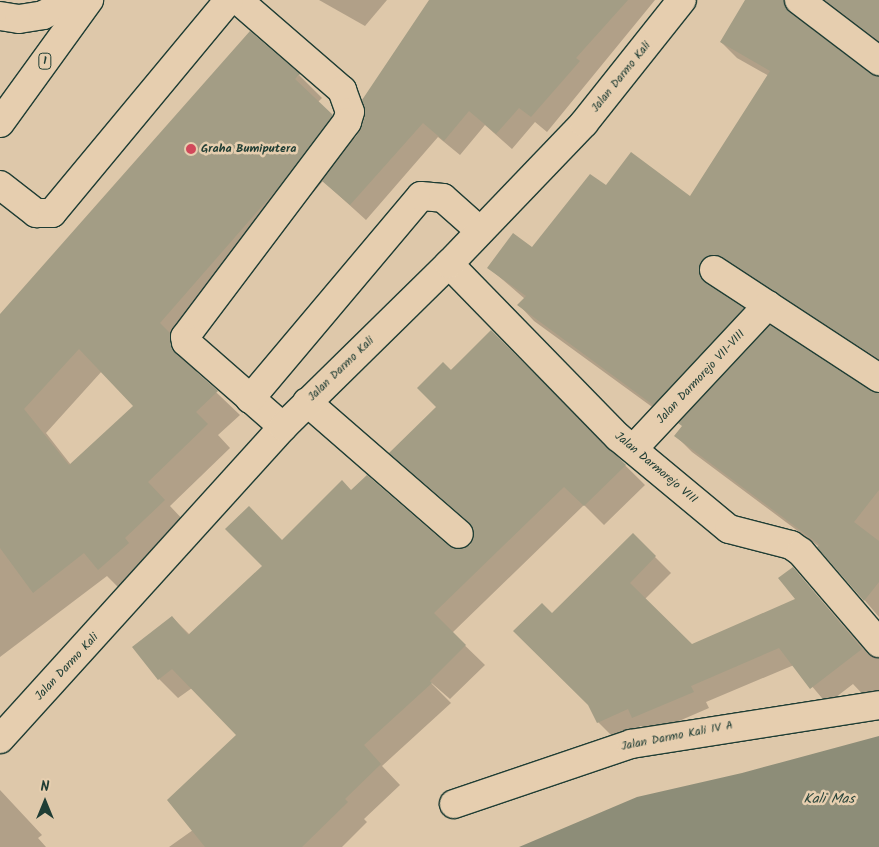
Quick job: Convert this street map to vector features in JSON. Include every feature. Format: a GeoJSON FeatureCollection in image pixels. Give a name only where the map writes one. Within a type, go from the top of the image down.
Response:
{"type":"FeatureCollection","features":[{"type":"Feature","properties":{"kind":"main road"},"geometry":{"type":"LineString","coordinates":[[0,16],[18,19],[43,15],[72,0]]}},
{"type":"Feature","properties":{"kind":"main road","name":"1"},"geometry":{"type":"LineString","coordinates":[[0,123],[89,0]]}},
{"type":"Feature","properties":{"kind":"main road"},"geometry":{"type":"LineString","coordinates":[[0,185],[36,213],[52,213],[229,0]]}},
{"type":"Feature","properties":{"kind":"main road"},"geometry":{"type":"LineString","coordinates":[[238,0],[342,90],[350,112],[347,122],[186,334],[186,342],[282,427]]}},
{"type":"Feature","properties":{"kind":"main road","name":"Jalan Darmo Kali"},"geometry":{"type":"LineString","coordinates":[[0,739],[282,427],[449,264],[479,230],[584,123],[682,0]]}},
{"type":"Feature","properties":{"kind":"main road"},"geometry":{"type":"LineString","coordinates":[[799,0],[879,60]]}},
{"type":"Feature","properties":{"kind":"main road"},"geometry":{"type":"LineString","coordinates":[[250,399],[421,196],[443,198],[479,230]]}},
{"type":"Feature","properties":{"kind":"main road","name":"Jalan Darmorejo VIII"},"geometry":{"type":"LineString","coordinates":[[449,264],[618,437],[634,448],[729,529],[791,545],[802,552],[879,643]]}},
{"type":"Feature","properties":{"kind":"main road"},"geometry":{"type":"LineString","coordinates":[[714,270],[879,378]]}},
{"type":"Feature","properties":{"kind":"main road","name":"Jalan Darmorejo VII-VIII"},"geometry":{"type":"LineString","coordinates":[[634,448],[768,305]]}},
{"type":"Feature","properties":{"kind":"main road"},"geometry":{"type":"LineString","coordinates":[[306,402],[459,534]]}},
{"type":"Feature","properties":{"kind":"main road","name":"Jalan Darmo Kali IV A"},"geometry":{"type":"LineString","coordinates":[[454,804],[631,744],[729,726],[879,705]]}},
{"type":"Feature","properties":{"kind":"water","name":"Kali Mas"},"geometry":{"type":"Polygon","coordinates":[[[879,736],[879,847],[519,847],[637,797],[742,773],[879,736]]]}},
{"type":"Feature","properties":{"kind":"building"},"geometry":{"type":"Polygon","coordinates":[[[429,0],[628,0],[576,58],[580,61],[531,117],[519,108],[496,134],[469,111],[444,141],[423,123],[350,205],[322,181],[360,131],[365,116],[362,100],[429,0]]]}},
{"type":"Feature","properties":{"kind":"building"},"geometry":{"type":"Polygon","coordinates":[[[745,0],[784,0],[790,12],[870,73],[879,76],[879,359],[714,254],[701,262],[700,277],[744,308],[653,405],[517,305],[526,296],[487,268],[513,233],[532,247],[590,174],[606,185],[631,152],[690,196],[770,71],[720,42],[745,0]]]}},
{"type":"Feature","properties":{"kind":"building"},"geometry":{"type":"Polygon","coordinates":[[[825,0],[879,0],[879,41],[825,0]]]}},
{"type":"Feature","properties":{"kind":"building"},"geometry":{"type":"Polygon","coordinates":[[[250,31],[300,74],[295,79],[333,115],[277,189],[160,323],[170,333],[176,354],[218,391],[196,412],[208,424],[148,482],[165,500],[125,538],[129,543],[98,570],[84,553],[33,593],[0,548],[0,314],[250,31]],[[79,349],[24,409],[69,465],[133,406],[79,349]]]}},
{"type":"Feature","properties":{"kind":"building"},"geometry":{"type":"Polygon","coordinates":[[[770,325],[879,393],[879,490],[854,522],[879,541],[879,582],[864,601],[817,547],[820,545],[674,436],[682,426],[678,423],[770,325]]]}},
{"type":"Feature","properties":{"kind":"building"},"geometry":{"type":"Polygon","coordinates":[[[491,330],[626,465],[584,506],[564,487],[434,613],[466,645],[430,681],[432,683],[364,745],[381,764],[345,799],[348,802],[302,847],[205,847],[167,800],[236,735],[172,669],[158,680],[132,647],[172,616],[188,635],[262,566],[225,529],[249,506],[282,540],[342,480],[351,490],[367,475],[449,546],[457,549],[470,545],[474,536],[469,522],[389,453],[436,407],[417,388],[443,362],[451,370],[491,330]]]}},
{"type":"Feature","properties":{"kind":"building"},"geometry":{"type":"Polygon","coordinates":[[[633,533],[656,556],[630,583],[692,644],[795,599],[778,578],[793,567],[862,649],[810,689],[779,648],[691,686],[694,692],[632,718],[628,709],[597,723],[588,705],[513,631],[542,603],[552,613],[633,533]]]}},
{"type":"Feature","properties":{"kind":"place","name":"Graha Bumiputera"},"geometry":{"type":"Point","coordinates":[191,149]}}]}
